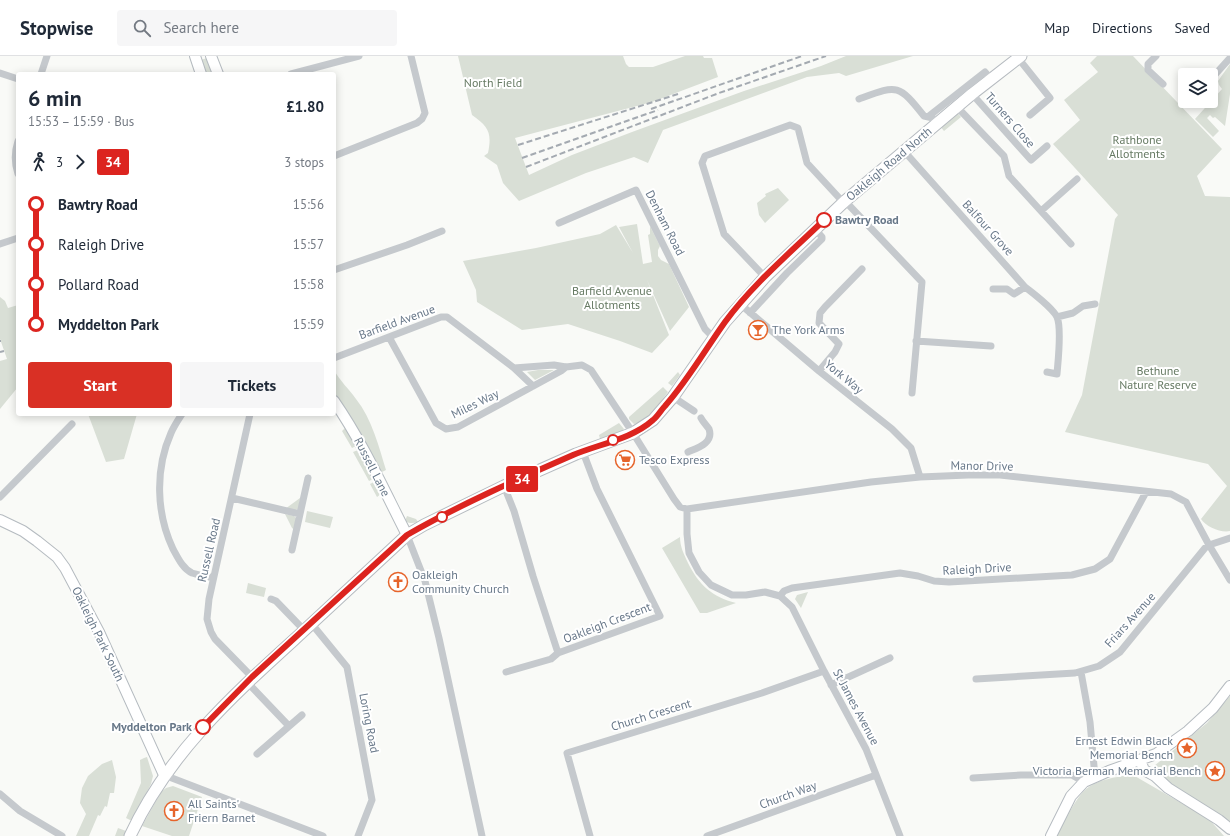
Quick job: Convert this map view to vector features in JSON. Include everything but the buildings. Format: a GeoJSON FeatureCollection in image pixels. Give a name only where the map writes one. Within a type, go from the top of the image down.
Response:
{"type":"FeatureCollection","features":[{"type":"Feature","properties":{"kind":"main road"},"geometry":{"type":"LineString","coordinates":[[195,56],[200,72]]}},
{"type":"Feature","properties":{"kind":"main road"},"geometry":{"type":"LineString","coordinates":[[211,56],[217,72]]}},
{"type":"Feature","properties":{"kind":"main road","name":"Oakleigh Road North"},"geometry":{"type":"LineString","coordinates":[[130,836],[135,824],[164,775],[191,741],[249,680],[407,535],[424,525],[504,486],[583,452],[633,433],[653,420],[673,397],[725,322],[765,277],[844,202],[904,151],[933,119],[957,107],[1019,57]]}},
{"type":"Feature","properties":{"kind":"main road","name":"Russell Lane"},"geometry":{"type":"LineString","coordinates":[[336,404],[349,422],[407,535]]}},
{"type":"Feature","properties":{"kind":"main road","name":"Oakleigh Park South"},"geometry":{"type":"LineString","coordinates":[[0,520],[22,531],[36,541],[57,557],[65,568],[99,632],[164,775]]}},
{"type":"Feature","properties":{"kind":"main road"},"geometry":{"type":"LineString","coordinates":[[1051,836],[1071,796],[1084,782],[1156,754],[1188,731],[1213,708],[1230,686]]}},
{"type":"Feature","properties":{"kind":"main road"},"geometry":{"type":"LineString","coordinates":[[1140,760],[1144,770],[1155,776],[1168,788],[1202,809],[1230,829]]}},
{"type":"Feature","properties":{"kind":"street"},"geometry":{"type":"LineString","coordinates":[[42,72],[47,56]]}},
{"type":"Feature","properties":{"kind":"street"},"geometry":{"type":"LineString","coordinates":[[299,72],[359,56]]}},
{"type":"Feature","properties":{"kind":"street"},"geometry":{"type":"LineString","coordinates":[[336,155],[417,124],[422,119],[424,113],[411,56]]}},
{"type":"Feature","properties":{"kind":"street"},"geometry":{"type":"LineString","coordinates":[[1156,56],[1148,64],[1148,70],[1163,84]]}},
{"type":"Feature","properties":{"kind":"street"},"geometry":{"type":"LineString","coordinates":[[1019,57],[1050,98],[1030,115]]}},
{"type":"Feature","properties":{"kind":"street"},"geometry":{"type":"LineString","coordinates":[[1218,71],[1230,58]]}},
{"type":"Feature","properties":{"kind":"street"},"geometry":{"type":"LineString","coordinates":[[859,99],[886,89],[897,89],[906,94],[924,116],[933,119],[985,72],[991,79]]}},
{"type":"Feature","properties":{"kind":"street"},"geometry":{"type":"LineString","coordinates":[[0,73],[16,78]]}},
{"type":"Feature","properties":{"kind":"street","name":"Turners Close"},"geometry":{"type":"LineString","coordinates":[[972,94],[1031,160],[1047,146]]}},
{"type":"Feature","properties":{"kind":"street"},"geometry":{"type":"LineString","coordinates":[[957,107],[1004,156],[1009,176],[1070,244]]}},
{"type":"Feature","properties":{"kind":"street"},"geometry":{"type":"LineString","coordinates":[[765,277],[724,234],[702,163],[705,156],[790,125],[798,128],[807,163],[922,282],[912,393]]}},
{"type":"Feature","properties":{"kind":"street"},"geometry":{"type":"LineString","coordinates":[[16,148],[14,154],[16,167]]}},
{"type":"Feature","properties":{"kind":"street","name":"Balfour Grove"},"geometry":{"type":"LineString","coordinates":[[904,151],[1025,287],[1043,301],[1057,317]]}},
{"type":"Feature","properties":{"kind":"street"},"geometry":{"type":"LineString","coordinates":[[1041,211],[1077,179]]}},
{"type":"Feature","properties":{"kind":"street","name":"Denham Road"},"geometry":{"type":"LineString","coordinates":[[559,223],[636,190],[705,329],[714,338]]}},
{"type":"Feature","properties":{"kind":"street"},"geometry":{"type":"LineString","coordinates":[[750,313],[787,273],[822,239],[815,229]]}},
{"type":"Feature","properties":{"kind":"street"},"geometry":{"type":"LineString","coordinates":[[336,269],[408,245],[442,231]]}},
{"type":"Feature","properties":{"kind":"street"},"geometry":{"type":"LineString","coordinates":[[0,244],[16,239]]}},
{"type":"Feature","properties":{"kind":"street"},"geometry":{"type":"LineString","coordinates":[[778,265],[787,273]]}},
{"type":"Feature","properties":{"kind":"street"},"geometry":{"type":"LineString","coordinates":[[819,371],[835,352],[839,344],[819,323],[820,313],[862,269]]}},
{"type":"Feature","properties":{"kind":"street"},"geometry":{"type":"LineString","coordinates":[[993,289],[1006,289],[1014,294],[1025,287]]}},
{"type":"Feature","properties":{"kind":"street","name":"York Way"},"geometry":{"type":"LineString","coordinates":[[740,304],[819,371],[902,438],[910,448],[920,477]]}},
{"type":"Feature","properties":{"kind":"street"},"geometry":{"type":"LineString","coordinates":[[1047,372],[1057,374],[1060,336],[1057,317],[1073,313],[1083,306],[1095,304]]}},
{"type":"Feature","properties":{"kind":"street","name":"Barfield Avenue"},"geometry":{"type":"LineString","coordinates":[[336,357],[441,317],[448,317],[514,368]]}},
{"type":"Feature","properties":{"kind":"street","name":"Miles Way"},"geometry":{"type":"LineString","coordinates":[[389,337],[436,423],[446,429],[458,427],[566,367]]}},
{"type":"Feature","properties":{"kind":"street"},"geometry":{"type":"LineString","coordinates":[[916,340],[991,346]]}},
{"type":"Feature","properties":{"kind":"street"},"geometry":{"type":"LineString","coordinates":[[514,368],[554,365],[566,367],[582,365],[591,370],[633,433],[674,499],[680,507],[687,510],[687,534],[690,553],[699,572],[711,586],[732,595],[746,595],[766,592],[780,596]]}},
{"type":"Feature","properties":{"kind":"street"},"geometry":{"type":"LineString","coordinates":[[514,368],[533,386]]}},
{"type":"Feature","properties":{"kind":"street"},"geometry":{"type":"LineString","coordinates":[[673,397],[694,411]]}},
{"type":"Feature","properties":{"kind":"street"},"geometry":{"type":"LineString","coordinates":[[181,416],[171,433],[163,458],[160,481],[162,517],[168,538],[183,566],[192,573],[213,578]]}},
{"type":"Feature","properties":{"kind":"street","name":"Russell Road"},"geometry":{"type":"LineString","coordinates":[[250,416],[213,578],[207,619],[208,625],[215,639],[288,725]]}},
{"type":"Feature","properties":{"kind":"street"},"geometry":{"type":"LineString","coordinates":[[688,452],[703,445],[709,435],[709,430],[701,418]]}},
{"type":"Feature","properties":{"kind":"street"},"geometry":{"type":"LineString","coordinates":[[0,497],[72,424]]}},
{"type":"Feature","properties":{"kind":"street","name":"Oakleigh Crescent"},"geometry":{"type":"LineString","coordinates":[[504,486],[514,511],[558,653],[660,616],[597,489],[583,452]]}},
{"type":"Feature","properties":{"kind":"street","name":"Manor Drive"},"geometry":{"type":"LineString","coordinates":[[687,510],[871,482],[920,477],[968,475],[1000,475],[1171,494],[1186,502],[1230,580]]}},
{"type":"Feature","properties":{"kind":"street"},"geometry":{"type":"LineString","coordinates":[[292,550],[308,478]]}},
{"type":"Feature","properties":{"kind":"street","name":"Raleigh Drive"},"geometry":{"type":"LineString","coordinates":[[780,596],[784,591],[792,588],[900,573],[918,576],[934,581],[949,582],[1072,575],[1095,569],[1110,559],[1146,492]]}},
{"type":"Feature","properties":{"kind":"street"},"geometry":{"type":"LineString","coordinates":[[232,498],[300,514]]}},
{"type":"Feature","properties":{"kind":"street"},"geometry":{"type":"LineString","coordinates":[[407,535],[425,581],[440,638],[482,836]]}},
{"type":"Feature","properties":{"kind":"street"},"geometry":{"type":"LineString","coordinates":[[1209,545],[1230,538]]}},
{"type":"Feature","properties":{"kind":"street","name":"Friars Avenue"},"geometry":{"type":"LineString","coordinates":[[976,679],[1081,672],[1099,666],[1120,652],[1209,545]]}},
{"type":"Feature","properties":{"kind":"street","name":"St James Avenue"},"geometry":{"type":"LineString","coordinates":[[780,596],[792,608],[831,685],[866,749],[900,836]]}},
{"type":"Feature","properties":{"kind":"street","name":"Loring Road"},"geometry":{"type":"LineString","coordinates":[[271,599],[276,601],[308,627],[347,667],[372,800],[358,836]]}},
{"type":"Feature","properties":{"kind":"street"},"geometry":{"type":"LineString","coordinates":[[506,672],[551,659],[558,653]]}},
{"type":"Feature","properties":{"kind":"street"},"geometry":{"type":"LineString","coordinates":[[831,685],[890,658]]}},
{"type":"Feature","properties":{"kind":"street","name":"Church Crescent"},"geometry":{"type":"LineString","coordinates":[[590,836],[566,753],[762,693],[824,671]]}},
{"type":"Feature","properties":{"kind":"street"},"geometry":{"type":"LineString","coordinates":[[1081,672],[1090,722],[1095,777]]}},
{"type":"Feature","properties":{"kind":"street"},"geometry":{"type":"LineString","coordinates":[[257,754],[288,725],[302,715]]}},
{"type":"Feature","properties":{"kind":"street"},"geometry":{"type":"LineString","coordinates":[[164,775],[323,836]]}},
{"type":"Feature","properties":{"kind":"street","name":"Church Way"},"geometry":{"type":"LineString","coordinates":[[707,836],[876,775]]}},
{"type":"Feature","properties":{"kind":"street"},"geometry":{"type":"LineString","coordinates":[[973,778],[1022,775],[1072,775],[1084,782]]}},
{"type":"Feature","properties":{"kind":"street"},"geometry":{"type":"LineString","coordinates":[[0,794],[20,812],[62,836]]}},
{"type":"Feature","properties":{"kind":"green space","name":"North Field"},"geometry":{"type":"Polygon","coordinates":[[[458,56],[623,56],[629,67],[653,67],[685,56],[703,56],[704,58],[712,58],[718,77],[652,102],[515,138],[529,175],[572,155],[632,132],[846,56],[913,56],[846,76],[839,73],[807,77],[663,130],[648,163],[634,157],[586,173],[519,201],[503,183],[497,165],[484,156],[488,153],[490,140],[488,131],[482,123],[472,115],[458,56]]]}},
{"type":"Feature","properties":{"kind":"green space","name":"Bethune Nature Reserve"},"geometry":{"type":"Polygon","coordinates":[[[1097,56],[1133,56],[1178,103],[1178,108],[1183,108],[1222,149],[1197,176],[1205,196],[1230,197],[1230,531],[1214,529],[1206,525],[1201,519],[1227,486],[1208,464],[1065,432],[1082,395],[1115,219],[1118,215],[1053,144],[1080,120],[1064,100],[1098,72],[1090,63],[1097,56]]]}},
{"type":"Feature","properties":{"kind":"green space"},"geometry":{"type":"Polygon","coordinates":[[[207,58],[211,72],[201,72],[198,61],[207,58]]]}},
{"type":"Feature","properties":{"kind":"green space"},"geometry":{"type":"Polygon","coordinates":[[[1230,64],[1230,94],[1225,126],[1215,117],[1213,118],[1210,115],[1207,118],[1219,131],[1213,137],[1195,119],[1205,108],[1218,108],[1218,93],[1222,89],[1218,81],[1230,64]]]}},
{"type":"Feature","properties":{"kind":"green space"},"geometry":{"type":"Polygon","coordinates":[[[956,111],[961,117],[944,131],[939,125],[956,111]]]}},
{"type":"Feature","properties":{"kind":"green space"},"geometry":{"type":"Polygon","coordinates":[[[778,188],[789,200],[765,223],[759,215],[757,203],[766,196],[765,194],[778,188]]]}},
{"type":"Feature","properties":{"kind":"green space","name":"Barfield Avenue Allotments"},"geometry":{"type":"Polygon","coordinates":[[[637,224],[643,264],[652,262],[648,235],[650,234],[650,226],[660,246],[658,256],[661,260],[669,264],[689,307],[670,331],[647,280],[669,335],[652,353],[568,324],[522,330],[477,302],[476,290],[463,261],[536,248],[600,234],[616,225],[633,253],[619,227],[637,224]]]}},
{"type":"Feature","properties":{"kind":"green space"},"geometry":{"type":"Polygon","coordinates":[[[0,297],[5,301],[8,308],[16,306],[16,389],[0,409],[0,361],[7,359],[0,339],[0,297]]]}},
{"type":"Feature","properties":{"kind":"green space"},"geometry":{"type":"Polygon","coordinates":[[[554,370],[535,380],[527,372],[554,370]]]}},
{"type":"Feature","properties":{"kind":"green space"},"geometry":{"type":"Polygon","coordinates":[[[678,372],[680,375],[672,386],[668,383],[678,372]]]}},
{"type":"Feature","properties":{"kind":"green space"},"geometry":{"type":"Polygon","coordinates":[[[336,373],[362,407],[371,424],[386,470],[380,473],[365,441],[336,399],[336,373]]]}},
{"type":"Feature","properties":{"kind":"green space"},"geometry":{"type":"Polygon","coordinates":[[[663,387],[668,392],[649,416],[639,423],[634,424],[629,417],[663,387]]]}},
{"type":"Feature","properties":{"kind":"green space"},"geometry":{"type":"Polygon","coordinates":[[[89,416],[136,416],[124,459],[106,462],[89,416]]]}},
{"type":"Feature","properties":{"kind":"green space"},"geometry":{"type":"Polygon","coordinates":[[[619,423],[624,429],[622,431],[600,439],[599,435],[619,423]]]}},
{"type":"Feature","properties":{"kind":"green space"},"geometry":{"type":"Polygon","coordinates":[[[345,428],[356,446],[352,448],[342,431],[345,428]]]}},
{"type":"Feature","properties":{"kind":"green space"},"geometry":{"type":"Polygon","coordinates":[[[358,450],[373,479],[369,481],[353,452],[358,450]]]}},
{"type":"Feature","properties":{"kind":"green space"},"geometry":{"type":"Polygon","coordinates":[[[374,482],[381,494],[377,497],[370,484],[374,482]]]}},
{"type":"Feature","properties":{"kind":"green space"},"geometry":{"type":"Polygon","coordinates":[[[300,498],[299,509],[285,509],[300,498]]]}},
{"type":"Feature","properties":{"kind":"green space"},"geometry":{"type":"Polygon","coordinates":[[[307,511],[333,517],[330,528],[305,522],[307,511]]]}},
{"type":"Feature","properties":{"kind":"green space"},"geometry":{"type":"Polygon","coordinates":[[[285,514],[296,518],[296,531],[292,528],[285,514]]]}},
{"type":"Feature","properties":{"kind":"green space"},"geometry":{"type":"Polygon","coordinates":[[[407,516],[416,519],[418,522],[412,523],[405,521],[407,516]]]}},
{"type":"Feature","properties":{"kind":"green space"},"geometry":{"type":"Polygon","coordinates":[[[680,537],[681,547],[688,563],[702,584],[713,594],[736,603],[707,613],[700,613],[662,548],[680,537]]]}},
{"type":"Feature","properties":{"kind":"green space"},"geometry":{"type":"Polygon","coordinates":[[[248,583],[266,588],[264,597],[246,593],[248,583]]]}},
{"type":"Feature","properties":{"kind":"green space"},"geometry":{"type":"Polygon","coordinates":[[[808,592],[801,608],[795,599],[797,595],[808,592]]]}},
{"type":"Feature","properties":{"kind":"green space"},"geometry":{"type":"Polygon","coordinates":[[[1230,696],[1230,823],[1170,783],[1154,766],[1207,723],[1230,696]]]}},
{"type":"Feature","properties":{"kind":"green space"},"geometry":{"type":"Polygon","coordinates":[[[147,757],[153,776],[151,784],[133,820],[130,820],[126,818],[141,783],[140,760],[147,757]]]}},
{"type":"Feature","properties":{"kind":"green space"},"geometry":{"type":"Polygon","coordinates":[[[112,760],[116,777],[114,793],[110,793],[107,807],[105,806],[100,816],[98,815],[89,836],[76,836],[86,814],[80,803],[82,788],[88,776],[102,764],[112,760]]]}},
{"type":"Feature","properties":{"kind":"green space"},"geometry":{"type":"Polygon","coordinates":[[[1133,775],[1209,819],[1224,836],[1057,836],[1074,805],[1085,790],[1101,781],[1133,775]]]}},
{"type":"Feature","properties":{"kind":"green space"},"geometry":{"type":"Polygon","coordinates":[[[173,786],[202,797],[189,836],[172,836],[142,826],[161,792],[166,788],[173,786]]]}},
{"type":"Feature","properties":{"kind":"green space"},"geometry":{"type":"Polygon","coordinates":[[[118,828],[126,831],[124,836],[115,836],[118,828]]]}},
{"type":"Feature","properties":{"kind":"railway"},"geometry":{"type":"LineString","coordinates":[[651,109],[802,56]]}},
{"type":"Feature","properties":{"kind":"railway"},"geometry":{"type":"LineString","coordinates":[[526,167],[719,93],[826,56]]}},
{"type":"Feature","properties":{"kind":"railway"},"geometry":{"type":"LineString","coordinates":[[518,145],[678,94]]}},
{"type":"Feature","properties":{"kind":"railway"},"geometry":{"type":"LineString","coordinates":[[522,158],[658,110]]}},
{"type":"Feature","properties":{"kind":"railway"},"geometry":{"type":"LineString","coordinates":[[0,352],[4,351]]}},
{"type":"Feature","properties":{"kind":"bus line","name":"34"},"geometry":{"type":"LineString","coordinates":[[203,727],[252,677],[407,535],[424,525],[504,486],[576,454],[633,433],[653,420],[673,397],[725,322],[740,304],[765,277],[824,220]]}},
{"type":"Feature","properties":{"kind":"place","name":"Bawtry Road"},"geometry":{"type":"Point","coordinates":[824,220]}},
{"type":"Feature","properties":{"kind":"place","name":"The York Arms"},"geometry":{"type":"Point","coordinates":[758,330]}},
{"type":"Feature","properties":{"kind":"place","name":"Tesco Express"},"geometry":{"type":"Point","coordinates":[625,460]}},
{"type":"Feature","properties":{"kind":"place","name":"Oakleigh Community Church"},"geometry":{"type":"Point","coordinates":[398,582]}},
{"type":"Feature","properties":{"kind":"place","name":"Myddelton Park"},"geometry":{"type":"Point","coordinates":[203,727]}},
{"type":"Feature","properties":{"kind":"place","name":"Ernest Edwin Black Memorial Bench"},"geometry":{"type":"Point","coordinates":[1187,748]}},
{"type":"Feature","properties":{"kind":"place","name":"Victoria Berman Memorial Bench"},"geometry":{"type":"Point","coordinates":[1215,771]}},
{"type":"Feature","properties":{"kind":"place","name":"All Saints' Friern Barnet"},"geometry":{"type":"Point","coordinates":[174,811]}},
{"type":"Feature","properties":{"kind":"park label","name":"Rathbone Allotments"},"geometry":{"type":"Point","coordinates":[1137,147]}}]}
